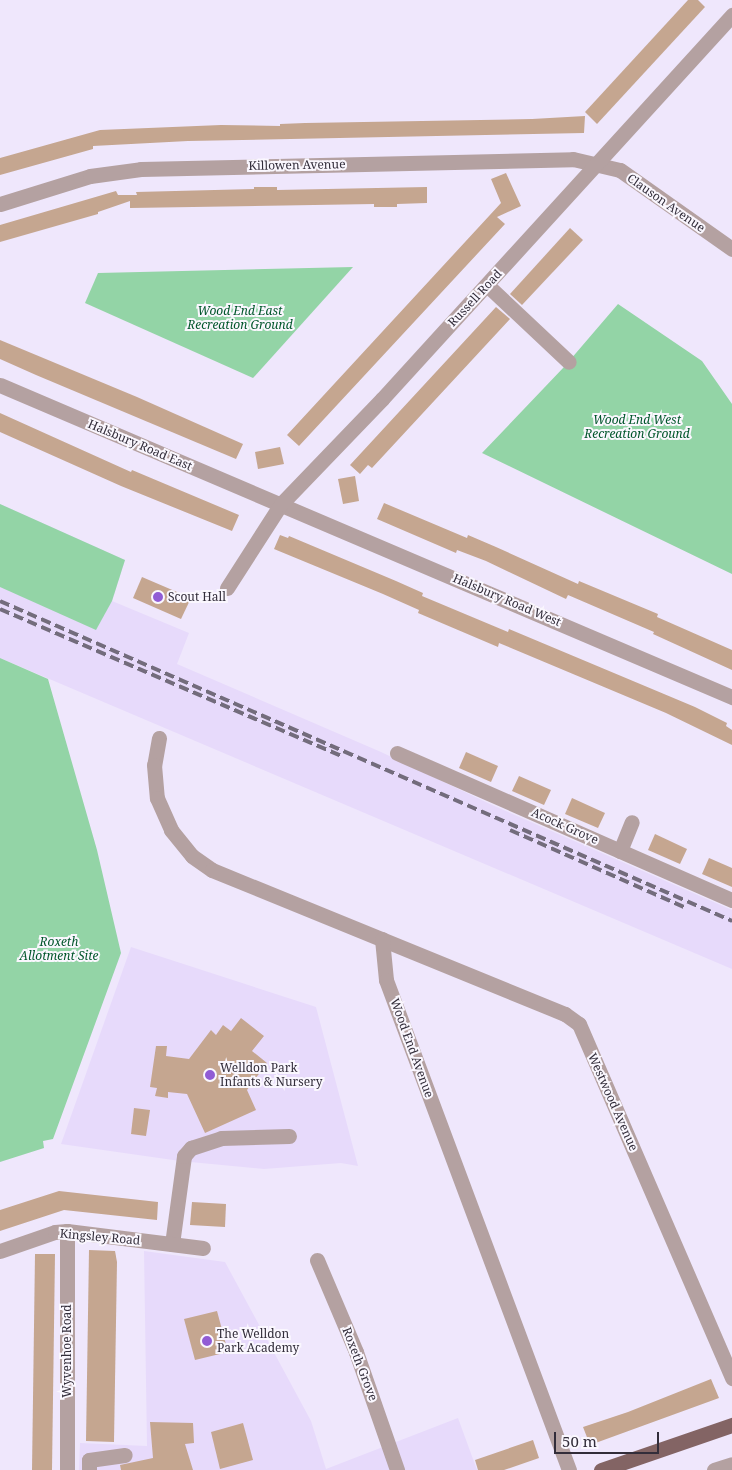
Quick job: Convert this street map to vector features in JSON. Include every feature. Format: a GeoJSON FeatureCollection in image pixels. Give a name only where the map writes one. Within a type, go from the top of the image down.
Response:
{"type":"FeatureCollection","features":[{"type":"Feature","properties":{"kind":"main road"},"geometry":{"type":"LineString","coordinates":[[601,1470],[732,1425]]}},
{"type":"Feature","properties":{"kind":"street","name":"Russell Road"},"geometry":{"type":"LineString","coordinates":[[227,588],[281,504],[487,285],[732,15]]}},
{"type":"Feature","properties":{"kind":"street","name":"Killowen Avenue"},"geometry":{"type":"LineString","coordinates":[[0,204],[90,176],[141,169],[574,159],[597,164]]}},
{"type":"Feature","properties":{"kind":"street","name":"Clauson Avenue"},"geometry":{"type":"LineString","coordinates":[[597,164],[620,170],[732,249]]}},
{"type":"Feature","properties":{"kind":"street"},"geometry":{"type":"LineString","coordinates":[[487,285],[569,362]]}},
{"type":"Feature","properties":{"kind":"street","name":"Halsbury Road East"},"geometry":{"type":"LineString","coordinates":[[0,385],[281,504]]}},
{"type":"Feature","properties":{"kind":"street","name":"Halsbury Road West"},"geometry":{"type":"LineString","coordinates":[[281,504],[732,697]]}},
{"type":"Feature","properties":{"kind":"street"},"geometry":{"type":"LineString","coordinates":[[159,738],[154,765],[157,798],[171,830],[192,856],[212,870],[382,940]]}},
{"type":"Feature","properties":{"kind":"street","name":"Acock Grove"},"geometry":{"type":"LineString","coordinates":[[397,753],[732,900]]}},
{"type":"Feature","properties":{"kind":"street"},"geometry":{"type":"LineString","coordinates":[[620,851],[632,822]]}},
{"type":"Feature","properties":{"kind":"street","name":"Westwood Avenue"},"geometry":{"type":"LineString","coordinates":[[382,940],[565,1014],[579,1024],[732,1378]]}},
{"type":"Feature","properties":{"kind":"street","name":"Wood End Avenue"},"geometry":{"type":"LineString","coordinates":[[382,940],[386,980],[569,1470]]}},
{"type":"Feature","properties":{"kind":"street"},"geometry":{"type":"LineString","coordinates":[[172,1244],[184,1156],[191,1148],[221,1138],[289,1136]]}},
{"type":"Feature","properties":{"kind":"street","name":"Kingsley Road"},"geometry":{"type":"LineString","coordinates":[[0,1251],[55,1232],[67,1231],[203,1248]]}},
{"type":"Feature","properties":{"kind":"street","name":"Wyvenhoe Road"},"geometry":{"type":"LineString","coordinates":[[67,1231],[67,1470]]}},
{"type":"Feature","properties":{"kind":"street","name":"Roxeth Grove"},"geometry":{"type":"LineString","coordinates":[[317,1260],[356,1352],[397,1470]]}},
{"type":"Feature","properties":{"kind":"street"},"geometry":{"type":"LineString","coordinates":[[89,1470],[89,1460],[125,1455]]}},
{"type":"Feature","properties":{"kind":"street"},"geometry":{"type":"LineString","coordinates":[[714,1470],[732,1464]]}},
{"type":"Feature","properties":{"kind":"shaded area"},"geometry":{"type":"Polygon","coordinates":[[[0,504],[125,560],[112,601],[189,633],[177,664],[381,752],[490,804],[732,910],[732,969],[0,658],[0,504]]]}},
{"type":"Feature","properties":{"kind":"shaded area","name":"Welldon Park Infants & Nursery"},"geometry":{"type":"Polygon","coordinates":[[[131,947],[316,1007],[358,1166],[341,1163],[264,1169],[180,1161],[61,1144],[131,947]]]}},
{"type":"Feature","properties":{"kind":"shaded area","name":"The Welldon Park Academy"},"geometry":{"type":"Polygon","coordinates":[[[144,1251],[225,1262],[311,1421],[326,1469],[458,1418],[477,1470],[79,1470],[80,1443],[147,1446],[144,1251]]]}},
{"type":"Feature","properties":{"kind":"green space","name":"Wood End East Recreation Ground"},"geometry":{"type":"Polygon","coordinates":[[[353,267],[253,378],[85,303],[98,273],[353,267]]]}},
{"type":"Feature","properties":{"kind":"green space","name":"Wood End West Recreation Ground"},"geometry":{"type":"Polygon","coordinates":[[[618,304],[702,361],[732,404],[732,574],[482,453],[564,367],[618,304]]]}},
{"type":"Feature","properties":{"kind":"green space"},"geometry":{"type":"Polygon","coordinates":[[[0,504],[125,560],[112,601],[96,630],[0,587],[0,504]]]}},
{"type":"Feature","properties":{"kind":"green space","name":"Roxeth Allotment Site"},"geometry":{"type":"Polygon","coordinates":[[[0,658],[48,679],[97,850],[121,953],[53,1139],[43,1141],[44,1148],[0,1162],[0,658]]]}},
{"type":"Feature","properties":{"kind":"building"},"geometry":{"type":"Polygon","coordinates":[[[688,0],[698,0],[705,7],[597,124],[585,112],[688,0]]]}},
{"type":"Feature","properties":{"kind":"building"},"geometry":{"type":"Polygon","coordinates":[[[585,116],[584,133],[188,141],[93,146],[93,149],[0,175],[0,158],[100,130],[221,125],[280,126],[280,124],[305,123],[532,119],[585,116]]]}},
{"type":"Feature","properties":{"kind":"building"},"geometry":{"type":"Polygon","coordinates":[[[506,173],[521,206],[497,217],[505,224],[299,446],[287,435],[501,203],[491,179],[506,173]]]}},
{"type":"Feature","properties":{"kind":"building"},"geometry":{"type":"Polygon","coordinates":[[[254,187],[277,187],[277,190],[427,187],[427,203],[397,204],[397,207],[374,207],[374,204],[130,208],[130,201],[98,212],[98,214],[0,242],[0,225],[116,191],[118,195],[137,195],[136,192],[254,189],[254,187]]]}},
{"type":"Feature","properties":{"kind":"building"},"geometry":{"type":"Polygon","coordinates":[[[570,228],[583,240],[522,305],[510,294],[570,228]]]}},
{"type":"Feature","properties":{"kind":"building"},"geometry":{"type":"Polygon","coordinates":[[[496,307],[510,319],[372,468],[368,465],[360,474],[350,465],[496,307]]]}},
{"type":"Feature","properties":{"kind":"building"},"geometry":{"type":"Polygon","coordinates":[[[0,340],[137,397],[243,444],[236,459],[36,375],[0,359],[0,340]]]}},
{"type":"Feature","properties":{"kind":"building"},"geometry":{"type":"Polygon","coordinates":[[[0,413],[131,472],[132,470],[239,515],[232,531],[121,486],[0,432],[0,413]]]}},
{"type":"Feature","properties":{"kind":"building"},"geometry":{"type":"Polygon","coordinates":[[[280,447],[284,464],[258,469],[255,452],[280,447]]]}},
{"type":"Feature","properties":{"kind":"building"},"geometry":{"type":"Polygon","coordinates":[[[355,476],[359,501],[343,504],[338,479],[355,476]]]}},
{"type":"Feature","properties":{"kind":"building"},"geometry":{"type":"Polygon","coordinates":[[[384,503],[467,538],[468,535],[578,584],[579,581],[658,614],[657,617],[732,650],[732,670],[653,634],[654,632],[568,595],[566,599],[486,561],[457,550],[456,553],[377,519],[384,503]]]}},
{"type":"Feature","properties":{"kind":"building"},"geometry":{"type":"Polygon","coordinates":[[[280,535],[288,538],[289,536],[423,593],[422,596],[508,632],[509,629],[695,707],[727,723],[726,726],[732,730],[732,745],[666,713],[499,643],[498,647],[418,613],[419,610],[383,594],[274,549],[280,535]]]}},
{"type":"Feature","properties":{"kind":"building"},"geometry":{"type":"Polygon","coordinates":[[[142,577],[191,598],[181,619],[133,598],[142,577]]]}},
{"type":"Feature","properties":{"kind":"building"},"geometry":{"type":"Polygon","coordinates":[[[466,752],[498,766],[491,782],[459,768],[466,752]]]}},
{"type":"Feature","properties":{"kind":"building"},"geometry":{"type":"Polygon","coordinates":[[[519,776],[551,790],[544,805],[512,791],[519,776]]]}},
{"type":"Feature","properties":{"kind":"building"},"geometry":{"type":"Polygon","coordinates":[[[572,798],[605,813],[598,828],[565,814],[572,798]]]}},
{"type":"Feature","properties":{"kind":"building"},"geometry":{"type":"Polygon","coordinates":[[[655,834],[687,849],[680,864],[648,850],[655,834]]]}},
{"type":"Feature","properties":{"kind":"building"},"geometry":{"type":"Polygon","coordinates":[[[709,858],[732,868],[732,887],[702,874],[709,858]]]}},
{"type":"Feature","properties":{"kind":"building"},"geometry":{"type":"Polygon","coordinates":[[[241,1018],[264,1036],[252,1051],[267,1063],[247,1090],[256,1110],[205,1133],[187,1094],[168,1092],[168,1098],[155,1096],[157,1088],[150,1087],[156,1046],[167,1046],[166,1056],[189,1059],[211,1030],[216,1035],[223,1025],[231,1031],[241,1018]]]}},
{"type":"Feature","properties":{"kind":"building"},"geometry":{"type":"Polygon","coordinates":[[[134,1108],[150,1110],[146,1136],[131,1134],[134,1108]]]}},
{"type":"Feature","properties":{"kind":"building"},"geometry":{"type":"Polygon","coordinates":[[[59,1191],[158,1202],[157,1220],[64,1210],[0,1231],[0,1210],[59,1191]]]}},
{"type":"Feature","properties":{"kind":"building"},"geometry":{"type":"Polygon","coordinates":[[[192,1202],[226,1204],[225,1227],[190,1225],[192,1202]]]}},
{"type":"Feature","properties":{"kind":"building"},"geometry":{"type":"Polygon","coordinates":[[[89,1250],[115,1251],[117,1262],[114,1442],[86,1441],[89,1250]]]}},
{"type":"Feature","properties":{"kind":"building"},"geometry":{"type":"Polygon","coordinates":[[[35,1254],[55,1254],[52,1470],[32,1470],[35,1254]]]}},
{"type":"Feature","properties":{"kind":"building"},"geometry":{"type":"Polygon","coordinates":[[[217,1311],[228,1352],[195,1360],[184,1319],[217,1311]]]}},
{"type":"Feature","properties":{"kind":"building"},"geometry":{"type":"Polygon","coordinates":[[[711,1379],[719,1398],[590,1445],[583,1427],[628,1412],[711,1379]]]}},
{"type":"Feature","properties":{"kind":"building"},"geometry":{"type":"Polygon","coordinates":[[[150,1422],[193,1423],[194,1443],[185,1444],[193,1470],[121,1470],[120,1465],[153,1458],[150,1422]]]}},
{"type":"Feature","properties":{"kind":"building"},"geometry":{"type":"Polygon","coordinates":[[[243,1423],[253,1460],[220,1469],[211,1432],[243,1423]]]}},
{"type":"Feature","properties":{"kind":"building"},"geometry":{"type":"Polygon","coordinates":[[[533,1440],[539,1458],[504,1470],[478,1470],[475,1460],[533,1440]]]}},
{"type":"Feature","properties":{"kind":"railway"},"geometry":{"type":"LineString","coordinates":[[0,601],[732,921]]}},
{"type":"Feature","properties":{"kind":"railway"},"geometry":{"type":"LineString","coordinates":[[0,609],[343,757]]}},
{"type":"Feature","properties":{"kind":"railway"},"geometry":{"type":"LineString","coordinates":[[510,830],[686,908]]}},
{"type":"Feature","properties":{"kind":"place","name":"Scout Hall"},"geometry":{"type":"Point","coordinates":[158,597]}},
{"type":"Feature","properties":{"kind":"place","name":"Welldon Park Infants & Nursery"},"geometry":{"type":"Point","coordinates":[210,1075]}},
{"type":"Feature","properties":{"kind":"place","name":"The Welldon Park Academy"},"geometry":{"type":"Point","coordinates":[207,1341]}}]}
